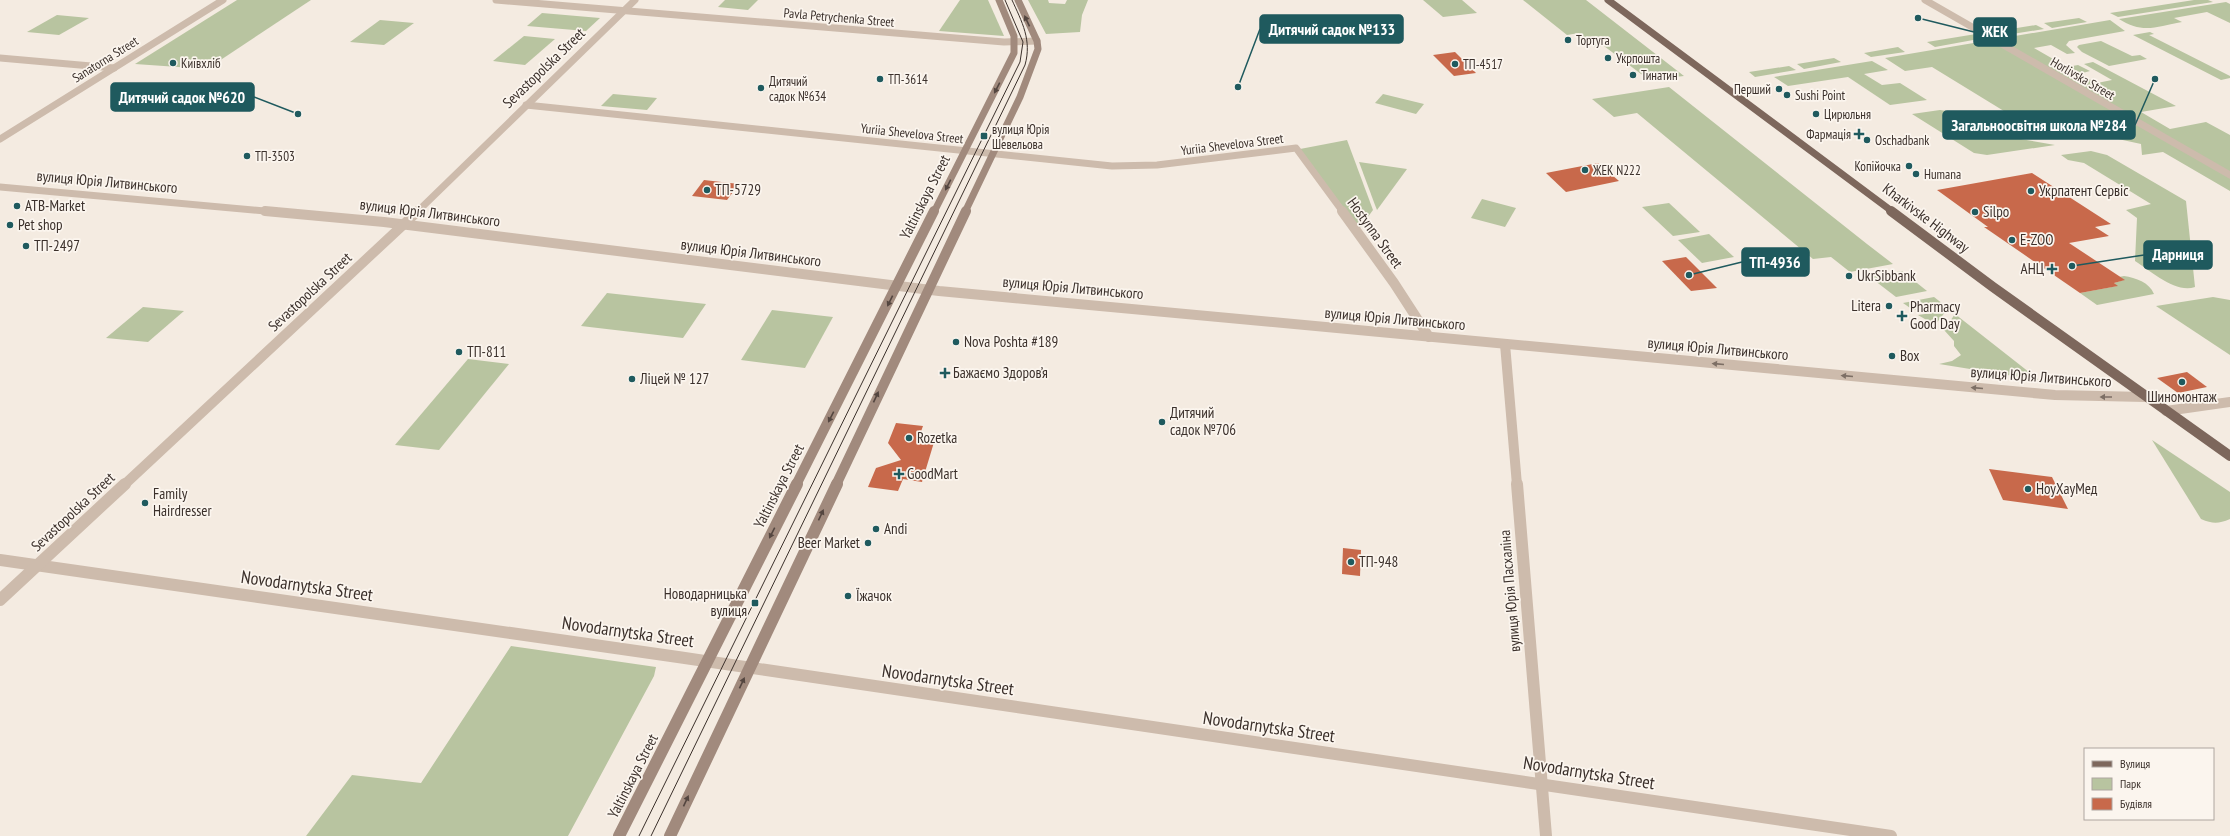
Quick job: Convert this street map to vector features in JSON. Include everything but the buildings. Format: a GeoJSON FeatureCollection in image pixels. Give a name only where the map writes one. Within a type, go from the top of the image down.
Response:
{"type":"FeatureCollection","features":[{"type":"Feature","properties":{"kind":"main road","name":"Kharkivske Highway"},"geometry":{"type":"LineString","coordinates":[[1608,0],[2145,397],[2230,456]]}},
{"type":"Feature","properties":{"kind":"street","name":"Sanatorna Street"},"geometry":{"type":"LineString","coordinates":[[0,139],[223,0]]}},
{"type":"Feature","properties":{"kind":"street","name":"Pavla Petrychenka Street"},"geometry":{"type":"LineString","coordinates":[[496,0],[1015,42],[1037,41]]}},
{"type":"Feature","properties":{"kind":"street","name":"Sevastopolska Street"},"geometry":{"type":"LineString","coordinates":[[0,600],[403,224],[635,0]]}},
{"type":"Feature","properties":{"kind":"street"},"geometry":{"type":"LineString","coordinates":[[999,0],[1015,42]]}},
{"type":"Feature","properties":{"kind":"street"},"geometry":{"type":"LineString","coordinates":[[670,836],[927,289],[1020,97],[1035,59],[1037,41],[1018,0]]}},
{"type":"Feature","properties":{"kind":"street","name":"Horlivska Street"},"geometry":{"type":"LineString","coordinates":[[1925,0],[2230,175]]}},
{"type":"Feature","properties":{"kind":"street","name":"Yaltinskaya Street"},"geometry":{"type":"LineString","coordinates":[[619,836],[1014,53],[1015,42]]}},
{"type":"Feature","properties":{"kind":"street"},"geometry":{"type":"LineString","coordinates":[[0,58],[114,68]]}},
{"type":"Feature","properties":{"kind":"street","name":"Yuriia Shevelova Street"},"geometry":{"type":"LineString","coordinates":[[526,105],[1112,166],[1157,165],[1296,148]]}},
{"type":"Feature","properties":{"kind":"street","name":"Hostynna Street"},"geometry":{"type":"LineString","coordinates":[[1296,148],[1394,284],[1429,337]]}},
{"type":"Feature","properties":{"kind":"street","name":"вулиця Юрія Литвинського"},"geometry":{"type":"LineString","coordinates":[[0,187],[403,224],[927,289],[2055,395],[2145,397]]}},
{"type":"Feature","properties":{"kind":"street","name":"вулиця Юрія Пасхаліна"},"geometry":{"type":"LineString","coordinates":[[1505,344],[1546,836]]}},
{"type":"Feature","properties":{"kind":"street"},"geometry":{"type":"LineString","coordinates":[[2166,411],[2230,402]]}},
{"type":"Feature","properties":{"kind":"street","name":"Novodarnytska Street"},"geometry":{"type":"LineString","coordinates":[[0,560],[749,668],[1891,836]]}},
{"type":"Feature","properties":{"kind":"green space"},"geometry":{"type":"Polygon","coordinates":[[[237,0],[311,0],[207,69],[135,64],[237,0]]]}},
{"type":"Feature","properties":{"kind":"green space"},"geometry":{"type":"Polygon","coordinates":[[[725,0],[758,0],[748,10],[718,7],[725,0]]]}},
{"type":"Feature","properties":{"kind":"green space"},"geometry":{"type":"Polygon","coordinates":[[[960,0],[988,0],[1004,36],[939,31],[960,0]]]}},
{"type":"Feature","properties":{"kind":"green space"},"geometry":{"type":"Polygon","coordinates":[[[1028,0],[1048,0],[1049,3],[1065,4],[1067,0],[1088,0],[1082,15],[1080,32],[1046,34],[1028,0]]]}},
{"type":"Feature","properties":{"kind":"green space"},"geometry":{"type":"Polygon","coordinates":[[[1423,0],[1462,0],[1477,13],[1443,17],[1423,0]]]}},
{"type":"Feature","properties":{"kind":"green space"},"geometry":{"type":"Polygon","coordinates":[[[1523,0],[1586,0],[1684,76],[1649,80],[1604,46],[1595,47],[1579,33],[1567,35],[1523,0]]]}},
{"type":"Feature","properties":{"kind":"green space"},"geometry":{"type":"Polygon","coordinates":[[[2194,0],[2208,0],[2213,2],[2118,17],[2110,13],[2194,0]]]}},
{"type":"Feature","properties":{"kind":"green space"},"geometry":{"type":"Polygon","coordinates":[[[2226,2],[2230,4],[2230,23],[2207,12],[2174,18],[2182,22],[2149,28],[2142,28],[2127,24],[2119,19],[2226,2]]]}},
{"type":"Feature","properties":{"kind":"green space"},"geometry":{"type":"Polygon","coordinates":[[[542,13],[600,18],[586,31],[527,26],[542,13]]]}},
{"type":"Feature","properties":{"kind":"green space"},"geometry":{"type":"Polygon","coordinates":[[[57,15],[89,18],[59,35],[27,32],[57,15]]]}},
{"type":"Feature","properties":{"kind":"green space"},"geometry":{"type":"Polygon","coordinates":[[[2079,18],[2087,22],[2052,28],[2044,23],[2079,18]]]}},
{"type":"Feature","properties":{"kind":"green space"},"geometry":{"type":"Polygon","coordinates":[[[380,20],[414,23],[384,45],[350,42],[380,20]]]}},
{"type":"Feature","properties":{"kind":"green space"},"geometry":{"type":"Polygon","coordinates":[[[2110,20],[2125,31],[2069,41],[2066,45],[2075,53],[2067,54],[2051,45],[2034,48],[2067,67],[2078,65],[2090,71],[2079,74],[2097,83],[2112,80],[2084,64],[2093,62],[2176,106],[2141,112],[2170,129],[2206,122],[2230,135],[2230,191],[2163,152],[2142,155],[2141,144],[2012,116],[1932,67],[1905,71],[1885,58],[2110,20]]]}},
{"type":"Feature","properties":{"kind":"green space"},"geometry":{"type":"Polygon","coordinates":[[[2036,25],[2044,29],[2006,35],[1998,31],[2036,25]]]}},
{"type":"Feature","properties":{"kind":"green space"},"geometry":{"type":"Polygon","coordinates":[[[2150,32],[2154,34],[2149,35],[2230,76],[2230,78],[2221,80],[2133,35],[2150,32]]]}},
{"type":"Feature","properties":{"kind":"green space"},"geometry":{"type":"Polygon","coordinates":[[[1976,34],[1984,38],[1935,47],[1927,42],[1976,34]]]}},
{"type":"Feature","properties":{"kind":"green space"},"geometry":{"type":"Polygon","coordinates":[[[524,36],[555,39],[525,65],[493,61],[524,36]]]}},
{"type":"Feature","properties":{"kind":"green space"},"geometry":{"type":"Polygon","coordinates":[[[2101,41],[2132,56],[2140,55],[2147,59],[2109,66],[2082,52],[2077,47],[2079,45],[2101,41]]]}},
{"type":"Feature","properties":{"kind":"green space"},"geometry":{"type":"Polygon","coordinates":[[[1898,47],[1905,52],[1871,57],[1864,53],[1898,47]]]}},
{"type":"Feature","properties":{"kind":"green space"},"geometry":{"type":"Polygon","coordinates":[[[1834,58],[1841,62],[1804,69],[1797,64],[1834,58]]]}},
{"type":"Feature","properties":{"kind":"green space"},"geometry":{"type":"Polygon","coordinates":[[[1872,61],[1888,70],[1864,74],[1882,85],[1900,83],[1927,100],[1890,105],[1848,77],[1788,86],[1774,77],[1872,61]]]}},
{"type":"Feature","properties":{"kind":"green space"},"geometry":{"type":"Polygon","coordinates":[[[1789,66],[1796,70],[1755,77],[1749,72],[1789,66]]]}},
{"type":"Feature","properties":{"kind":"green space"},"geometry":{"type":"Polygon","coordinates":[[[1669,87],[1893,264],[1850,272],[1831,257],[1813,259],[1637,113],[1614,117],[1592,99],[1669,87]]]}},
{"type":"Feature","properties":{"kind":"green space"},"geometry":{"type":"Polygon","coordinates":[[[613,94],[657,98],[647,110],[601,106],[613,94]]]}},
{"type":"Feature","properties":{"kind":"green space"},"geometry":{"type":"Polygon","coordinates":[[[1383,94],[1424,104],[1416,114],[1375,103],[1383,94]]]}},
{"type":"Feature","properties":{"kind":"green space"},"geometry":{"type":"Polygon","coordinates":[[[1940,110],[1950,112],[1971,125],[1985,130],[2015,138],[2055,145],[1987,155],[1974,153],[1912,114],[1940,110]]]}},
{"type":"Feature","properties":{"kind":"green space"},"geometry":{"type":"Polygon","coordinates":[[[1347,140],[1373,210],[1359,229],[1300,149],[1347,140]]]}},
{"type":"Feature","properties":{"kind":"green space"},"geometry":{"type":"Polygon","coordinates":[[[2091,151],[2107,155],[2186,201],[2195,287],[2180,287],[2172,284],[2135,261],[2137,218],[2126,210],[2151,204],[2084,163],[2068,160],[2061,155],[2091,151]]]}},
{"type":"Feature","properties":{"kind":"green space"},"geometry":{"type":"Polygon","coordinates":[[[1359,162],[1407,169],[1377,210],[1375,205],[1359,162]]]}},
{"type":"Feature","properties":{"kind":"green space"},"geometry":{"type":"Polygon","coordinates":[[[1482,199],[1516,208],[1505,227],[1471,218],[1482,199]]]}},
{"type":"Feature","properties":{"kind":"green space"},"geometry":{"type":"Polygon","coordinates":[[[1669,203],[1700,232],[1673,236],[1642,207],[1669,203]]]}},
{"type":"Feature","properties":{"kind":"green space"},"geometry":{"type":"Polygon","coordinates":[[[1709,234],[1734,257],[1702,263],[1678,240],[1709,234]]]}},
{"type":"Feature","properties":{"kind":"green space"},"geometry":{"type":"Polygon","coordinates":[[[1902,271],[1927,291],[1896,297],[1870,277],[1902,271]]]}},
{"type":"Feature","properties":{"kind":"green space"},"geometry":{"type":"Polygon","coordinates":[[[2124,276],[2137,279],[2149,286],[2154,294],[2097,305],[2080,293],[2117,286],[2114,283],[2124,280],[2119,277],[2124,276]]]}},
{"type":"Feature","properties":{"kind":"green space"},"geometry":{"type":"Polygon","coordinates":[[[607,293],[706,304],[683,338],[581,326],[607,293]]]}},
{"type":"Feature","properties":{"kind":"green space"},"geometry":{"type":"Polygon","coordinates":[[[1934,297],[1943,304],[1913,310],[1903,303],[1934,297]]]}},
{"type":"Feature","properties":{"kind":"green space"},"geometry":{"type":"Polygon","coordinates":[[[2213,297],[2230,300],[2230,355],[2156,306],[2213,297]]]}},
{"type":"Feature","properties":{"kind":"green space"},"geometry":{"type":"Polygon","coordinates":[[[143,307],[184,311],[148,342],[106,338],[143,307]]]}},
{"type":"Feature","properties":{"kind":"green space"},"geometry":{"type":"Polygon","coordinates":[[[772,310],[833,317],[805,368],[741,360],[772,310]]]}},
{"type":"Feature","properties":{"kind":"green space"},"geometry":{"type":"Polygon","coordinates":[[[1946,311],[1935,325],[1918,315],[1946,311]]]}},
{"type":"Feature","properties":{"kind":"green space"},"geometry":{"type":"Polygon","coordinates":[[[1955,314],[2039,380],[1939,364],[1952,361],[1961,355],[1954,346],[1954,341],[1944,330],[1955,314]]]}},
{"type":"Feature","properties":{"kind":"green space"},"geometry":{"type":"Polygon","coordinates":[[[468,359],[509,364],[439,450],[395,445],[468,359]]]}},
{"type":"Feature","properties":{"kind":"green space"},"geometry":{"type":"Polygon","coordinates":[[[2152,440],[2230,492],[2230,519],[2216,523],[2201,519],[2152,440]]]}},
{"type":"Feature","properties":{"kind":"green space"},"geometry":{"type":"Polygon","coordinates":[[[511,646],[656,667],[654,676],[568,836],[306,836],[352,775],[421,783],[511,646]]]}},
{"type":"Feature","properties":{"kind":"tram line"},"geometry":{"type":"LineString","coordinates":[[639,836],[1020,62],[1023,42],[1005,0]]}},
{"type":"Feature","properties":{"kind":"tram line"},"geometry":{"type":"LineString","coordinates":[[651,836],[1025,65],[1027,56],[1027,39],[1012,0]]}},
{"type":"Feature","properties":{"kind":"place","name":"ЖЕК"},"geometry":{"type":"Point","coordinates":[1918,18]}},
{"type":"Feature","properties":{"kind":"place","name":"Тортуга"},"geometry":{"type":"Point","coordinates":[1568,40]}},
{"type":"Feature","properties":{"kind":"place","name":"Укрпошта"},"geometry":{"type":"Point","coordinates":[1608,58]}},
{"type":"Feature","properties":{"kind":"place","name":"Київхліб"},"geometry":{"type":"Point","coordinates":[173,63]}},
{"type":"Feature","properties":{"kind":"place","name":"ТП-4517"},"geometry":{"type":"Point","coordinates":[1455,64]}},
{"type":"Feature","properties":{"kind":"place","name":"Тинатин"},"geometry":{"type":"Point","coordinates":[1633,75]}},
{"type":"Feature","properties":{"kind":"place","name":"ТП-3614"},"geometry":{"type":"Point","coordinates":[880,79]}},
{"type":"Feature","properties":{"kind":"place","name":"Загальноосвітня школа №284"},"geometry":{"type":"Point","coordinates":[2155,79]}},
{"type":"Feature","properties":{"kind":"place","name":"Дитячий садок №133"},"geometry":{"type":"Point","coordinates":[1238,87]}},
{"type":"Feature","properties":{"kind":"place","name":"Дитячий садок №634"},"geometry":{"type":"Point","coordinates":[761,88]}},
{"type":"Feature","properties":{"kind":"place","name":"Перший"},"geometry":{"type":"Point","coordinates":[1779,89]}},
{"type":"Feature","properties":{"kind":"place","name":"Sushi Point"},"geometry":{"type":"Point","coordinates":[1787,95]}},
{"type":"Feature","properties":{"kind":"place","name":"Дитячий садок №620"},"geometry":{"type":"Point","coordinates":[298,114]}},
{"type":"Feature","properties":{"kind":"place","name":"Цирюльня"},"geometry":{"type":"Point","coordinates":[1816,114]}},
{"type":"Feature","properties":{"kind":"place","name":"Фармація"},"geometry":{"type":"Point","coordinates":[1859,134]}},
{"type":"Feature","properties":{"kind":"place","name":"вулиця Юрія Шевельова"},"geometry":{"type":"Point","coordinates":[984,136]}},
{"type":"Feature","properties":{"kind":"place","name":"Oschadbank"},"geometry":{"type":"Point","coordinates":[1867,140]}},
{"type":"Feature","properties":{"kind":"place","name":"ТП-3503"},"geometry":{"type":"Point","coordinates":[247,156]}},
{"type":"Feature","properties":{"kind":"place","name":"Копійочка"},"geometry":{"type":"Point","coordinates":[1909,166]}},
{"type":"Feature","properties":{"kind":"place","name":"ЖЕК N222"},"geometry":{"type":"Point","coordinates":[1585,170]}},
{"type":"Feature","properties":{"kind":"place","name":"Humana"},"geometry":{"type":"Point","coordinates":[1916,174]}},
{"type":"Feature","properties":{"kind":"place","name":"ТП-5729"},"geometry":{"type":"Point","coordinates":[707,190]}},
{"type":"Feature","properties":{"kind":"place","name":"Укрпатент Сервіс"},"geometry":{"type":"Point","coordinates":[2031,191]}},
{"type":"Feature","properties":{"kind":"place","name":"ATB-Market"},"geometry":{"type":"Point","coordinates":[17,206]}},
{"type":"Feature","properties":{"kind":"place","name":"Silpo"},"geometry":{"type":"Point","coordinates":[1975,212]}},
{"type":"Feature","properties":{"kind":"place","name":"Pet shop"},"geometry":{"type":"Point","coordinates":[10,225]}},
{"type":"Feature","properties":{"kind":"place","name":"E-ZOO"},"geometry":{"type":"Point","coordinates":[2012,240]}},
{"type":"Feature","properties":{"kind":"place","name":"ТП-2497"},"geometry":{"type":"Point","coordinates":[26,246]}},
{"type":"Feature","properties":{"kind":"place","name":"Дарниця"},"geometry":{"type":"Point","coordinates":[2072,266]}},
{"type":"Feature","properties":{"kind":"place","name":"АНЦ"},"geometry":{"type":"Point","coordinates":[2052,269]}},
{"type":"Feature","properties":{"kind":"place","name":"ТП-4936"},"geometry":{"type":"Point","coordinates":[1689,275]}},
{"type":"Feature","properties":{"kind":"place","name":"UkrSibbank"},"geometry":{"type":"Point","coordinates":[1849,276]}},
{"type":"Feature","properties":{"kind":"place","name":"Litera"},"geometry":{"type":"Point","coordinates":[1889,306]}},
{"type":"Feature","properties":{"kind":"place","name":"Pharmacy Good Day"},"geometry":{"type":"Point","coordinates":[1902,316]}},
{"type":"Feature","properties":{"kind":"place","name":"Nova Poshta #189"},"geometry":{"type":"Point","coordinates":[956,342]}},
{"type":"Feature","properties":{"kind":"place","name":"ТП-811"},"geometry":{"type":"Point","coordinates":[459,352]}},
{"type":"Feature","properties":{"kind":"place","name":"Box"},"geometry":{"type":"Point","coordinates":[1892,356]}},
{"type":"Feature","properties":{"kind":"place","name":"Бажаємо Здоров’я"},"geometry":{"type":"Point","coordinates":[945,373]}},
{"type":"Feature","properties":{"kind":"place","name":"Ліцей № 127"},"geometry":{"type":"Point","coordinates":[632,379]}},
{"type":"Feature","properties":{"kind":"place","name":"Шиномонтаж"},"geometry":{"type":"Point","coordinates":[2182,382]}},
{"type":"Feature","properties":{"kind":"place","name":"Дитячий садок №706"},"geometry":{"type":"Point","coordinates":[1162,422]}},
{"type":"Feature","properties":{"kind":"place","name":"Rozetka"},"geometry":{"type":"Point","coordinates":[909,438]}},
{"type":"Feature","properties":{"kind":"place","name":"GoodMart"},"geometry":{"type":"Point","coordinates":[899,474]}},
{"type":"Feature","properties":{"kind":"place","name":"НоуХауМед"},"geometry":{"type":"Point","coordinates":[2028,489]}},
{"type":"Feature","properties":{"kind":"place","name":"Family Hairdresser"},"geometry":{"type":"Point","coordinates":[145,503]}},
{"type":"Feature","properties":{"kind":"place","name":"Andi"},"geometry":{"type":"Point","coordinates":[876,529]}},
{"type":"Feature","properties":{"kind":"place","name":"Beer Market"},"geometry":{"type":"Point","coordinates":[868,543]}},
{"type":"Feature","properties":{"kind":"place","name":"ТП-948"},"geometry":{"type":"Point","coordinates":[1351,562]}},
{"type":"Feature","properties":{"kind":"place","name":"Їжачок"},"geometry":{"type":"Point","coordinates":[848,596]}},
{"type":"Feature","properties":{"kind":"place","name":"Новодарницька вулиця"},"geometry":{"type":"Point","coordinates":[755,603]}}]}
